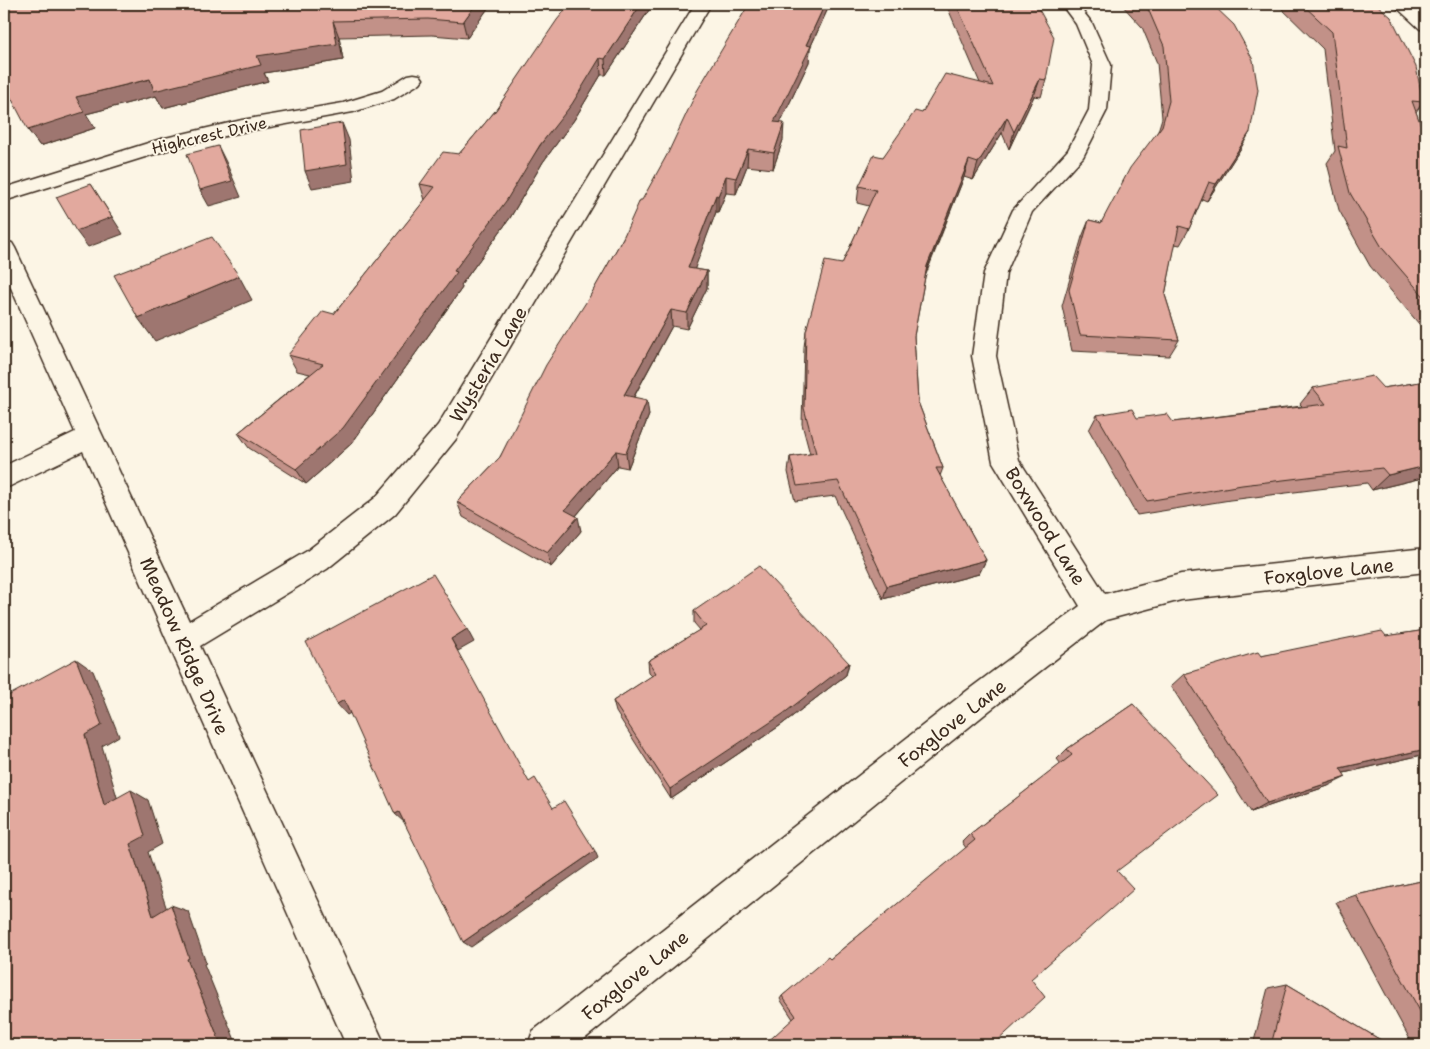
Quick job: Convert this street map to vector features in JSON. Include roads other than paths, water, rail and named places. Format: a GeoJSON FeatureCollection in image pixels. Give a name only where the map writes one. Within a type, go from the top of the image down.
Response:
{"type":"FeatureCollection","features":[{"type":"Feature","properties":{"kind":"street","name":"Wysteria Lane"},"geometry":{"type":"LineString","coordinates":[[182,640],[317,560],[385,506],[447,432],[703,4]]}},
{"type":"Feature","properties":{"kind":"street","name":"Boxwood Lane"},"geometry":{"type":"LineString","coordinates":[[1069,4],[1084,23],[1102,65],[1098,110],[1076,153],[1023,210],[995,274],[984,356],[1006,462],[1098,609]]}},
{"type":"Feature","properties":{"kind":"street"},"geometry":{"type":"LineString","coordinates":[[1401,4],[1426,25]]}},
{"type":"Feature","properties":{"kind":"street","name":"Highcrest Drive"},"geometry":{"type":"LineString","coordinates":[[4,195],[168,143],[242,126],[346,108],[388,95],[414,79]]}},
{"type":"Feature","properties":{"kind":"street","name":"Meadow Ridge Drive"},"geometry":{"type":"LineString","coordinates":[[4,248],[366,1045]]}},
{"type":"Feature","properties":{"kind":"street"},"geometry":{"type":"LineString","coordinates":[[4,478],[90,436]]}},
{"type":"Feature","properties":{"kind":"street","name":"Foxglove Lane"},"geometry":{"type":"LineString","coordinates":[[546,1045],[972,706],[1098,609],[1181,587],[1426,560]]}}]}
